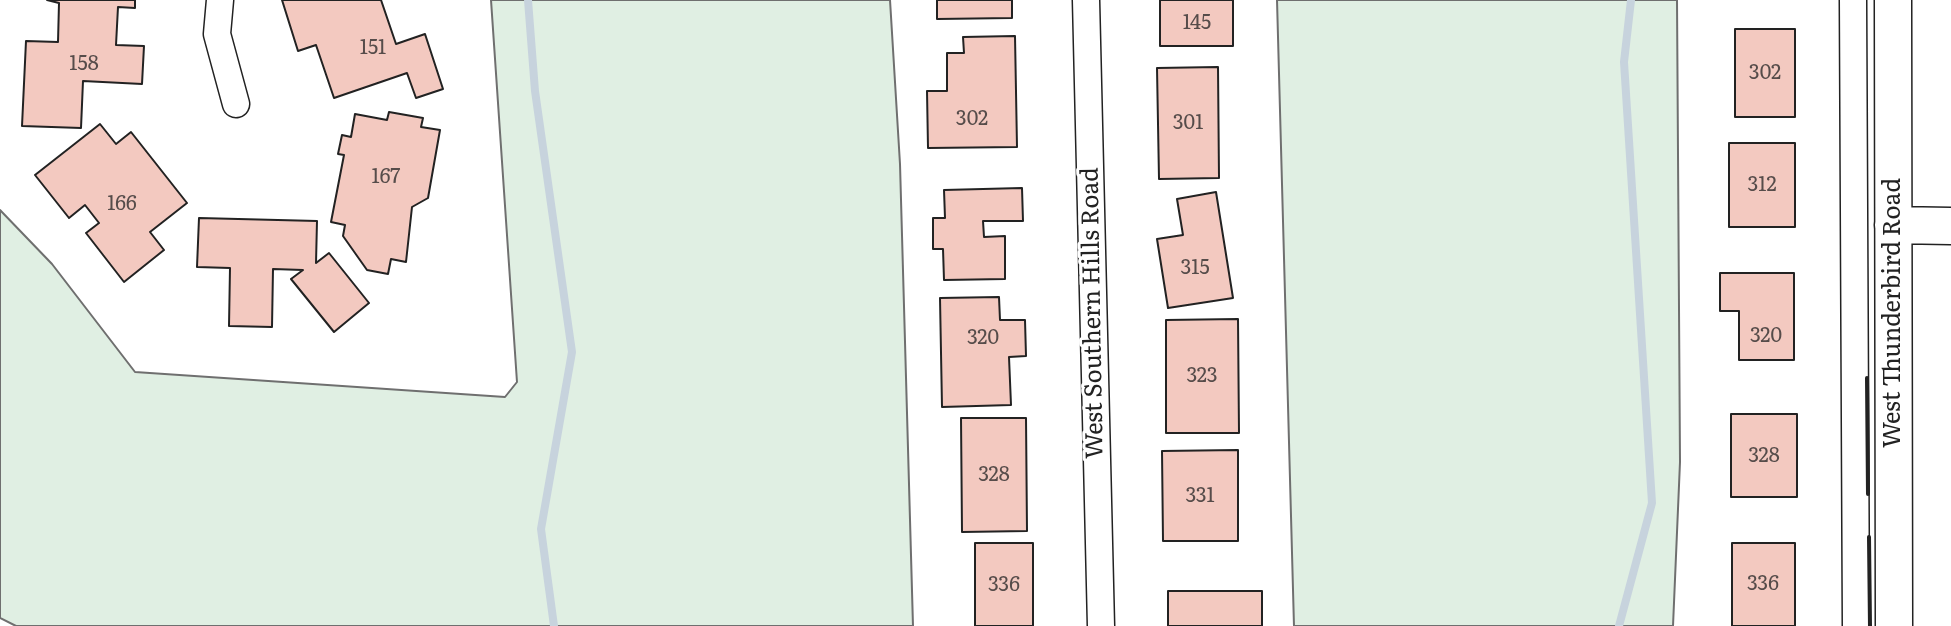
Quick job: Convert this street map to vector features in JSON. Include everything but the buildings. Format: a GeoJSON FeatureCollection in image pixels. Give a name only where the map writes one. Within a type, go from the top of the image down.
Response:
{"type":"FeatureCollection","features":[{"type":"Feature","properties":{"kind":"main road","name":"West Thunderbird Road"},"geometry":{"type":"LineString","coordinates":[[1893,0],[1894,626]]}},
{"type":"Feature","properties":{"kind":"main road"},"geometry":{"type":"LineString","coordinates":[[1893,225],[1951,226]]}},
{"type":"Feature","properties":{"kind":"street"},"geometry":{"type":"LineString","coordinates":[[220,0],[217,34],[236,104]]}},
{"type":"Feature","properties":{"kind":"street","name":"West Southern Hills Road"},"geometry":{"type":"LineString","coordinates":[[1086,0],[1101,626]]}},
{"type":"Feature","properties":{"kind":"street","name":"West Thunderbird Road"},"geometry":{"type":"LineString","coordinates":[[1853,0],[1856,626]]}},
{"type":"Feature","properties":{"kind":"green space"},"geometry":{"type":"Polygon","coordinates":[[[491,0],[890,0],[900,164],[913,626],[16,626],[0,618],[0,210],[52,264],[135,372],[505,397],[517,382],[491,0]]]}},
{"type":"Feature","properties":{"kind":"green space"},"geometry":{"type":"Polygon","coordinates":[[[1277,0],[1677,0],[1680,462],[1673,626],[1294,626],[1277,0]]]}},
{"type":"Feature","properties":{"kind":"waterway"},"geometry":{"type":"LineString","coordinates":[[528,0],[535,91],[572,352],[541,529],[554,626]]}},
{"type":"Feature","properties":{"kind":"waterway"},"geometry":{"type":"LineString","coordinates":[[1619,626],[1652,503],[1624,62],[1631,0]]}},
{"type":"Feature","properties":{"kind":"wall"},"geometry":{"type":"LineString","coordinates":[[1867,378],[1868,494]]}},
{"type":"Feature","properties":{"kind":"wall"},"geometry":{"type":"LineString","coordinates":[[1869,537],[1870,626]]}}]}
